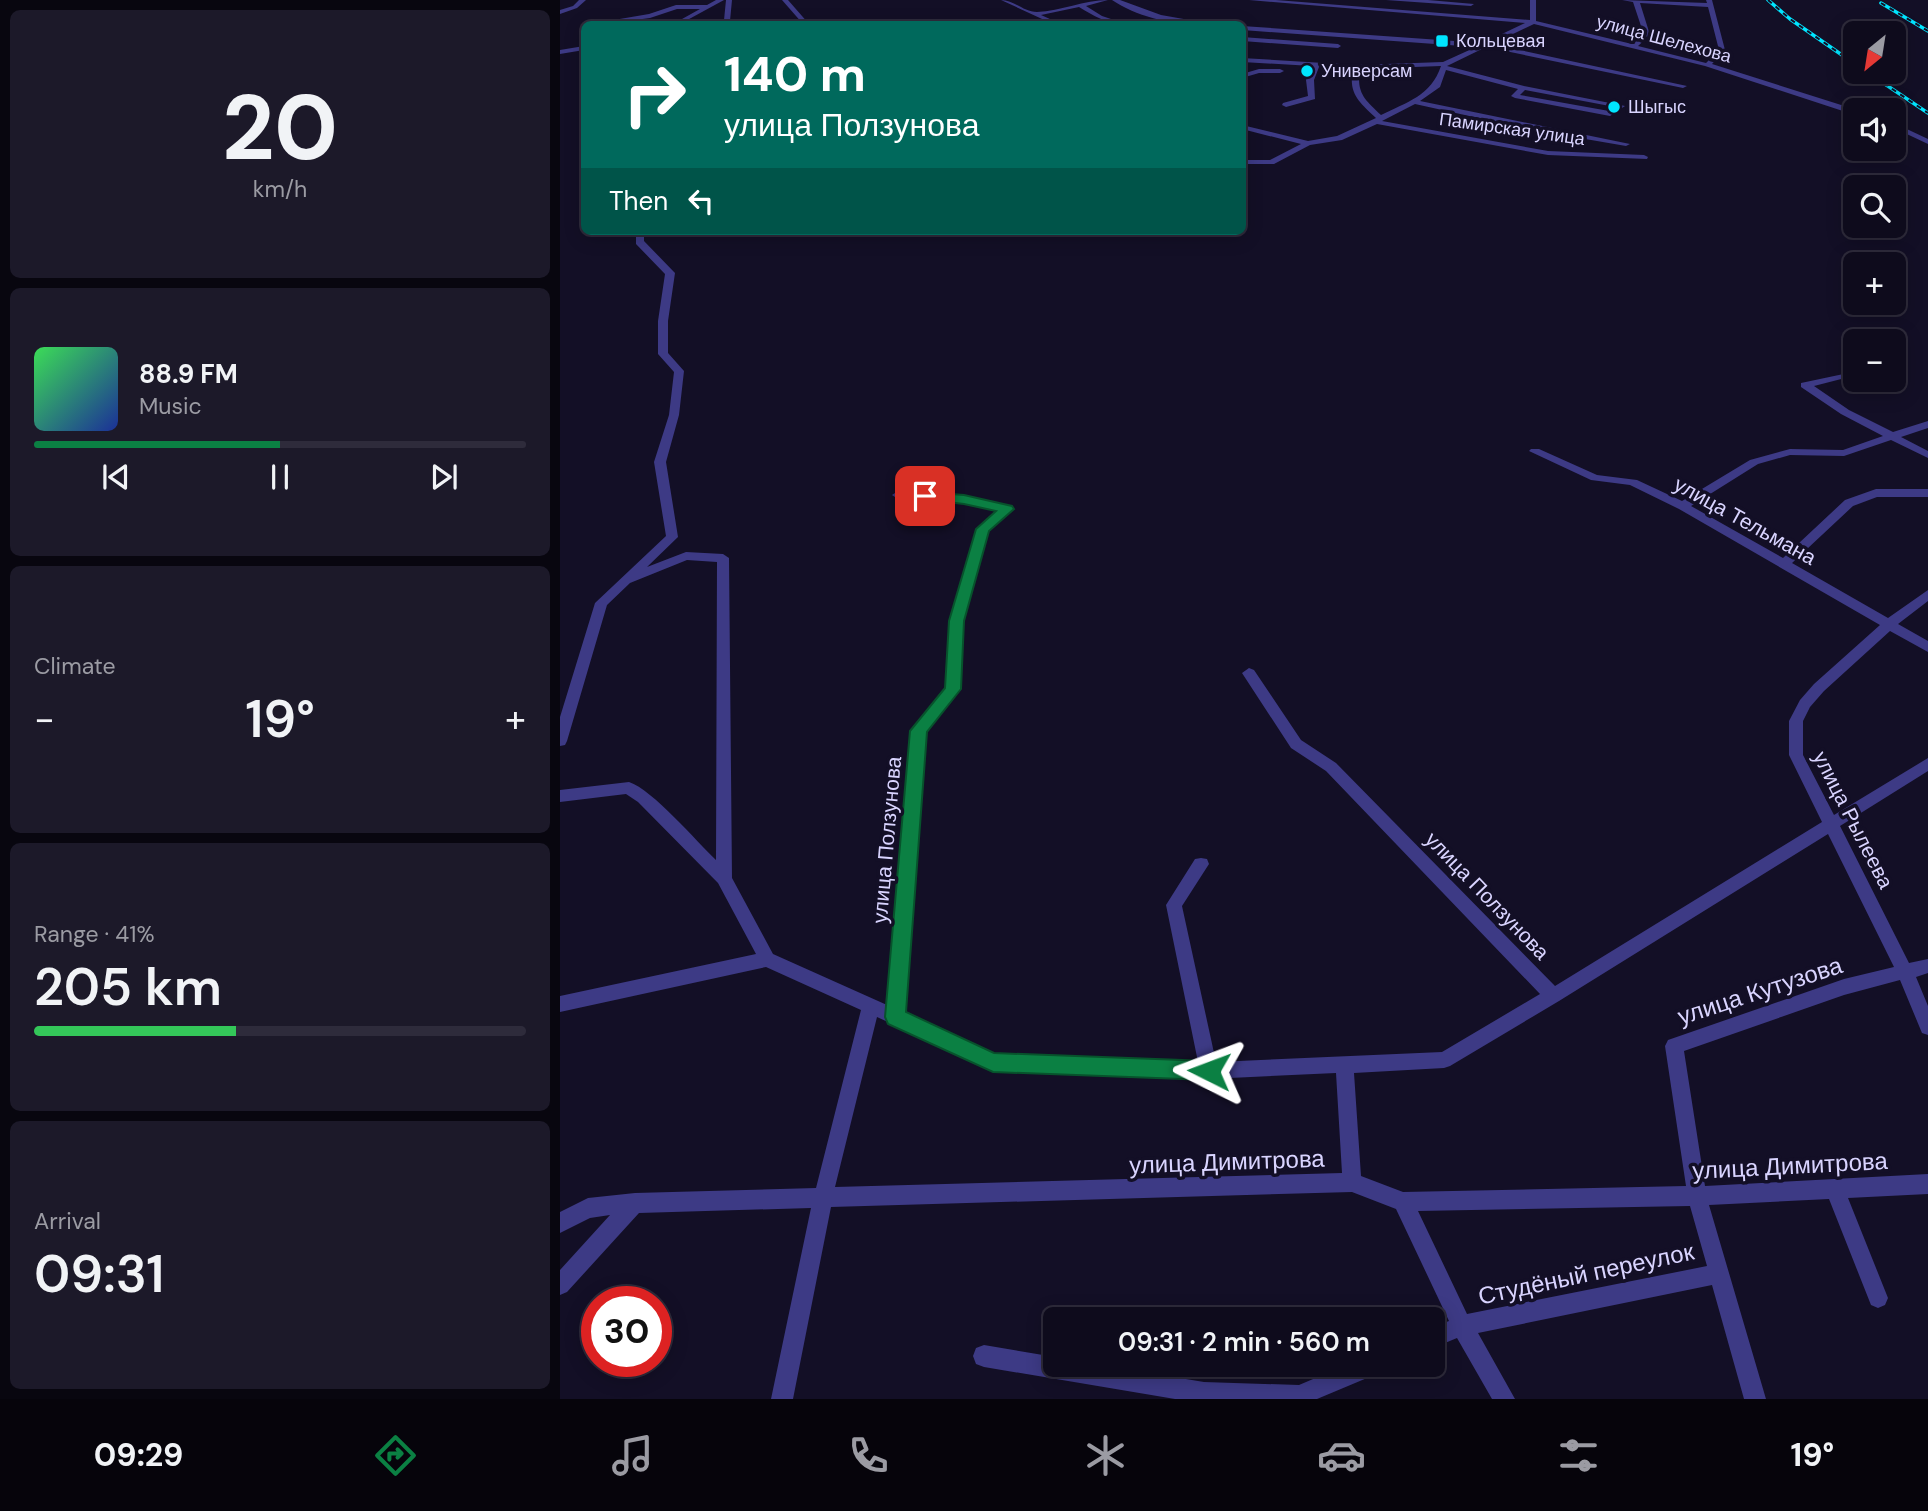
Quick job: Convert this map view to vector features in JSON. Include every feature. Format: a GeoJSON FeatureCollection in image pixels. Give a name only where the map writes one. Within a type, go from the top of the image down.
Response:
{"type":"FeatureCollection","features":[{"type":"Feature","properties":{"kind":"street"},"geometry":{"type":"LineString","coordinates":[[560,3],[582,0]]}},
{"type":"Feature","properties":{"kind":"street"},"geometry":{"type":"LineString","coordinates":[[560,12],[575,7],[582,0]]}},
{"type":"Feature","properties":{"kind":"street"},"geometry":{"type":"LineString","coordinates":[[682,21],[720,0]]}},
{"type":"Feature","properties":{"kind":"street"},"geometry":{"type":"LineString","coordinates":[[727,21],[729,0]]}},
{"type":"Feature","properties":{"kind":"street"},"geometry":{"type":"LineString","coordinates":[[785,0],[803,21]]}},
{"type":"Feature","properties":{"kind":"street"},"geometry":{"type":"LineString","coordinates":[[1004,0],[1024,12],[1037,14],[1052,21]]}},
{"type":"Feature","properties":{"kind":"street"},"geometry":{"type":"LineString","coordinates":[[1037,14],[1052,7],[1105,0]]}},
{"type":"Feature","properties":{"kind":"street"},"geometry":{"type":"LineString","coordinates":[[1115,0],[1132,9],[1190,21]]}},
{"type":"Feature","properties":{"kind":"street","name":"улица Шелехова"},"geometry":{"type":"LineString","coordinates":[[1252,0],[1532,22],[1707,65],[1843,107]]}},
{"type":"Feature","properties":{"kind":"street"},"geometry":{"type":"LineString","coordinates":[[1351,18],[1359,0]]}},
{"type":"Feature","properties":{"kind":"street"},"geometry":{"type":"LineString","coordinates":[[1389,0],[1471,5]]}},
{"type":"Feature","properties":{"kind":"street"},"geometry":{"type":"LineString","coordinates":[[1444,66],[1532,22],[1533,0]]}},
{"type":"Feature","properties":{"kind":"street"},"geometry":{"type":"LineString","coordinates":[[1625,0],[1709,3],[1722,50],[1707,65]]}},
{"type":"Feature","properties":{"kind":"street"},"geometry":{"type":"LineString","coordinates":[[1633,47],[1647,34],[1636,1]]}},
{"type":"Feature","properties":{"kind":"street"},"geometry":{"type":"LineString","coordinates":[[1080,5],[1100,17],[1114,21]]}},
{"type":"Feature","properties":{"kind":"street"},"geometry":{"type":"LineString","coordinates":[[612,21],[650,16],[676,7],[709,7]]}},
{"type":"Feature","properties":{"kind":"street"},"geometry":{"type":"LineString","coordinates":[[1329,66],[1347,27]]}},
{"type":"Feature","properties":{"kind":"street"},"geometry":{"type":"LineString","coordinates":[[1246,28],[1485,45],[1683,86]]}},
{"type":"Feature","properties":{"kind":"street"},"geometry":{"type":"LineString","coordinates":[[1246,39],[1338,46]]}},
{"type":"Feature","properties":{"kind":"street"},"geometry":{"type":"LineString","coordinates":[[560,52],[581,48]]}},
{"type":"Feature","properties":{"kind":"street"},"geometry":{"type":"LineString","coordinates":[[1246,60],[1316,66],[1444,66],[1523,88],[1621,106],[1610,114],[1515,96],[1523,88]]}},
{"type":"Feature","properties":{"kind":"street"},"geometry":{"type":"LineString","coordinates":[[1246,75],[1259,71],[1316,66]]}},
{"type":"Feature","properties":{"kind":"street"},"geometry":{"type":"LineString","coordinates":[[1286,105],[1312,97],[1310,80],[1316,66]]}},
{"type":"Feature","properties":{"kind":"street","name":"Памирская улица"},"geometry":{"type":"LineString","coordinates":[[1413,102],[1437,85],[1444,66]]}},
{"type":"Feature","properties":{"kind":"street"},"geometry":{"type":"LineString","coordinates":[[1357,67],[1355,78],[1359,99],[1378,120]]}},
{"type":"Feature","properties":{"kind":"street"},"geometry":{"type":"LineString","coordinates":[[1246,162],[1271,162],[1308,143],[1339,138],[1413,102]]}},
{"type":"Feature","properties":{"kind":"street","name":"Памирская улица"},"geometry":{"type":"LineString","coordinates":[[1413,102],[1533,128],[1626,144]]}},
{"type":"Feature","properties":{"kind":"street","name":"Памирская улица"},"geometry":{"type":"LineString","coordinates":[[1378,120],[1548,153],[1644,157]]}},
{"type":"Feature","properties":{"kind":"street"},"geometry":{"type":"LineString","coordinates":[[1246,128],[1308,143]]}},
{"type":"Feature","properties":{"kind":"street"},"geometry":{"type":"LineString","coordinates":[[1906,131],[1928,142]]}},
{"type":"Feature","properties":{"kind":"street"},"geometry":{"type":"LineString","coordinates":[[560,741],[600,603],[672,537],[660,462],[674,415],[680,371],[663,354],[663,321],[670,273],[639,242],[640,235]]}},
{"type":"Feature","properties":{"kind":"street"},"geometry":{"type":"LineString","coordinates":[[1843,376],[1805,385],[1845,412],[1928,455]]}},
{"type":"Feature","properties":{"kind":"street"},"geometry":{"type":"LineString","coordinates":[[1684,506],[1754,462],[1790,452],[1844,453],[1928,424]]}},
{"type":"Feature","properties":{"kind":"street","name":"улица Тельмана"},"geometry":{"type":"LineString","coordinates":[[1535,451],[1595,478],[1633,482],[1684,506],[1928,647]]}},
{"type":"Feature","properties":{"kind":"street"},"geometry":{"type":"LineString","coordinates":[[1784,564],[1849,503],[1876,493],[1928,493]]}},
{"type":"Feature","properties":{"kind":"street","name":"улица Ползунова"},"geometry":{"type":"LineString","coordinates":[[895,1017],[919,731],[953,689],[957,621],[983,529],[1007,509],[964,499],[898,495]]}},
{"type":"Feature","properties":{"kind":"street"},"geometry":{"type":"LineString","coordinates":[[626,580],[685,556],[723,558],[724,878]]}},
{"type":"Feature","properties":{"kind":"street","name":"улица Рылеева"},"geometry":{"type":"LineString","coordinates":[[1928,594],[1888,624],[1817,691],[1796,718],[1796,755],[1906,974],[1928,1027]]}},
{"type":"Feature","properties":{"kind":"street","name":"улица Ползунова"},"geometry":{"type":"LineString","coordinates":[[1249,673],[1296,744],[1331,766],[1552,996]]}},
{"type":"Feature","properties":{"kind":"street"},"geometry":{"type":"LineString","coordinates":[[560,796],[629,788],[643,798],[724,878],[767,958],[993,1062],[1209,1071],[1444,1059],[1552,996],[1928,764]]}},
{"type":"Feature","properties":{"kind":"street"},"geometry":{"type":"LineString","coordinates":[[1201,864],[1174,905],[1209,1071]]}},
{"type":"Feature","properties":{"kind":"street"},"geometry":{"type":"LineString","coordinates":[[560,1004],[767,958]]}},
{"type":"Feature","properties":{"kind":"street","name":"улица Кутузова"},"geometry":{"type":"LineString","coordinates":[[1755,1399],[1697,1196],[1674,1046],[1844,988],[1906,974],[1928,966]]}},
{"type":"Feature","properties":{"kind":"street"},"geometry":{"type":"LineString","coordinates":[[782,1399],[823,1198],[871,1006]]}},
{"type":"Feature","properties":{"kind":"street"},"geometry":{"type":"LineString","coordinates":[[1344,1064],[1352,1182]]}},
{"type":"Feature","properties":{"kind":"street","name":"улица Димитрова"},"geometry":{"type":"LineString","coordinates":[[560,1223],[588,1208],[635,1203],[1352,1182],[1403,1202],[1697,1196],[1928,1184]]}},
{"type":"Feature","properties":{"kind":"street"},"geometry":{"type":"LineString","coordinates":[[1836,1189],[1878,1298]]}},
{"type":"Feature","properties":{"kind":"street","name":"Студёный переулок"},"geometry":{"type":"LineString","coordinates":[[1403,1202],[1462,1326],[1504,1399]]}},
{"type":"Feature","properties":{"kind":"street"},"geometry":{"type":"LineString","coordinates":[[560,1285],[635,1203]]}},
{"type":"Feature","properties":{"kind":"street","name":"Студёный переулок"},"geometry":{"type":"LineString","coordinates":[[1445,1333],[1462,1326],[1720,1273]]}},
{"type":"Feature","properties":{"kind":"street"},"geometry":{"type":"LineString","coordinates":[[984,1356],[1200,1396],[1299,1396],[1343,1377]]}},
{"type":"Feature","properties":{"kind":"railway"},"geometry":{"type":"LineString","coordinates":[[1768,0],[1790,19],[1843,56]]}},
{"type":"Feature","properties":{"kind":"railway"},"geometry":{"type":"LineString","coordinates":[[1881,3],[1928,31]]}},
{"type":"Feature","properties":{"kind":"railway"},"geometry":{"type":"LineString","coordinates":[[1885,84],[1928,113]]}},
{"type":"Feature","properties":{"kind":"place","name":"Кольцевая"},"geometry":{"type":"Point","coordinates":[1442,41]}},
{"type":"Feature","properties":{"kind":"place","name":"Универсам"},"geometry":{"type":"Point","coordinates":[1307,71]}},
{"type":"Feature","properties":{"kind":"place","name":"Шыгыс"},"geometry":{"type":"Point","coordinates":[1614,107]}},
{"type":"Feature","properties":{"kind":"route"},"geometry":{"type":"LineString","coordinates":[[925,496],[964,499],[1007,509],[983,529],[957,621],[953,689],[919,731],[895,1017],[993,1062],[1209,1071]]}}]}
